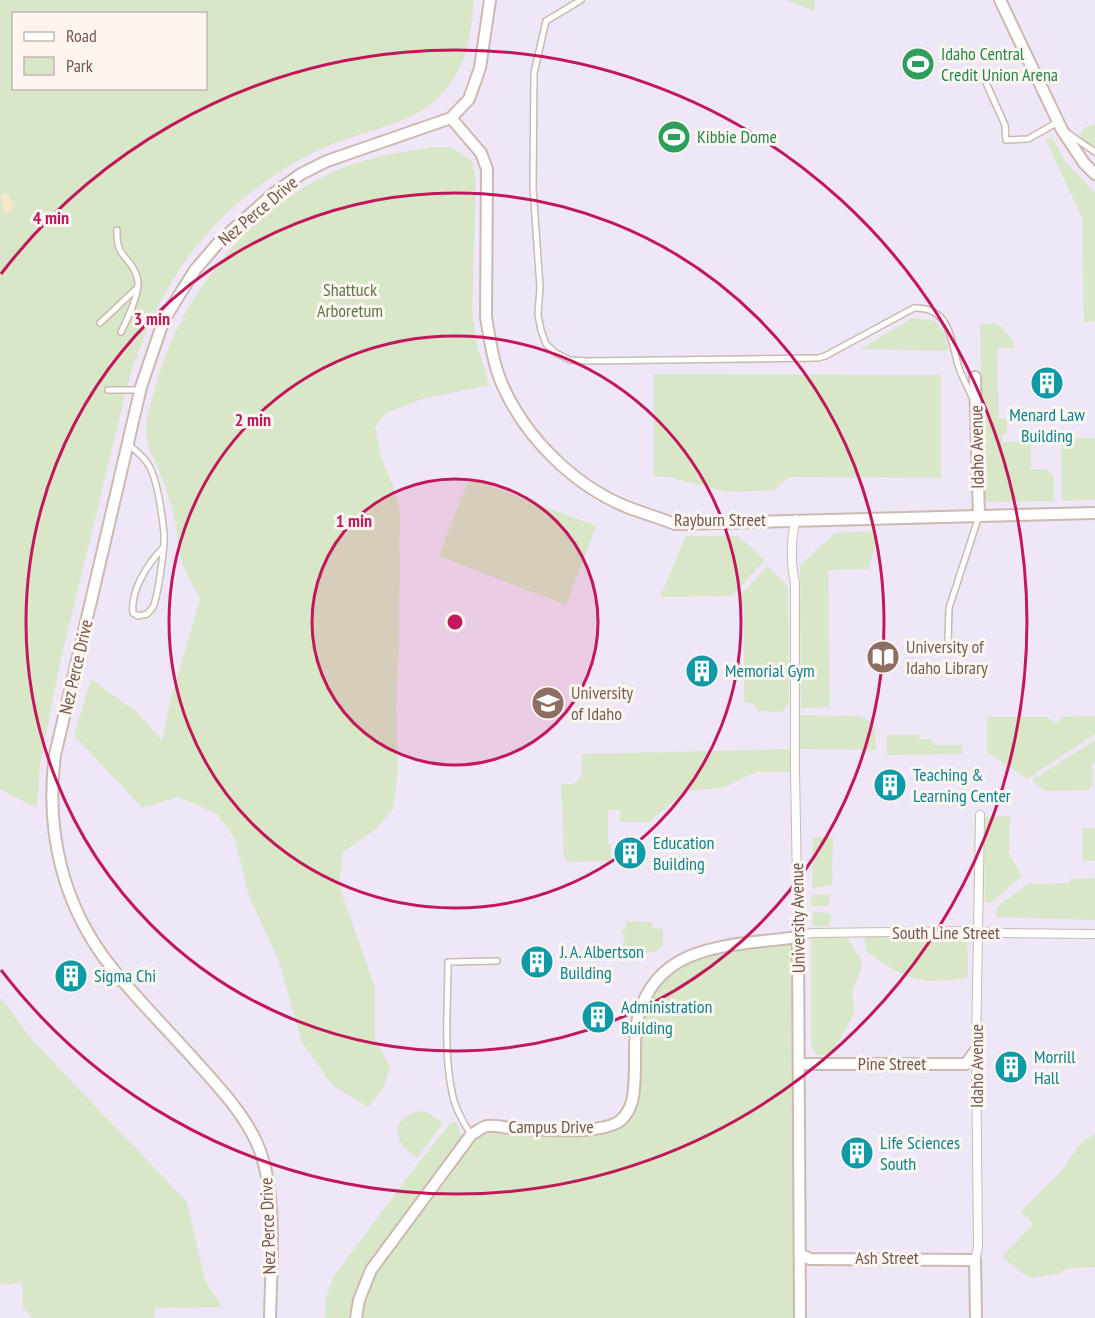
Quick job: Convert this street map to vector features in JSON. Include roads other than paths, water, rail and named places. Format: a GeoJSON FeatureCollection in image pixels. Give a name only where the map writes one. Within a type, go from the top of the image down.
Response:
{"type":"FeatureCollection","features":[{"type":"Feature","properties":{"kind":"street"},"geometry":{"type":"LineString","coordinates":[[451,118],[469,99],[480,68],[490,0]]}},
{"type":"Feature","properties":{"kind":"street"},"geometry":{"type":"LineString","coordinates":[[1000,0],[1060,126],[1083,163],[1095,174]]}},
{"type":"Feature","properties":{"kind":"street","name":"Nez Perce Drive"},"geometry":{"type":"LineString","coordinates":[[270,1318],[270,1202],[266,1168],[255,1138],[229,1099],[111,967],[94,942],[72,898],[60,865],[51,804],[55,755],[141,390],[163,322],[178,297],[195,270],[219,242],[245,217],[301,174],[327,161],[451,118]]}},
{"type":"Feature","properties":{"kind":"street","name":"Rayburn Street"},"geometry":{"type":"LineString","coordinates":[[451,118],[481,153],[486,164],[486,317],[489,340],[506,392],[537,440],[583,482],[625,506],[675,524],[796,519],[1095,513]]}},
{"type":"Feature","properties":{"kind":"street","name":"Idaho Avenue"},"geometry":{"type":"LineString","coordinates":[[975,377],[979,516]]}},
{"type":"Feature","properties":{"kind":"street","name":"University Avenue"},"geometry":{"type":"LineString","coordinates":[[796,519],[792,531],[791,565],[795,584],[800,1318]]}},
{"type":"Feature","properties":{"kind":"street","name":"Idaho Avenue"},"geometry":{"type":"LineString","coordinates":[[976,1318],[975,1260],[978,1247],[976,1050],[980,815]]}},
{"type":"Feature","properties":{"kind":"street","name":"South Line Street"},"geometry":{"type":"LineString","coordinates":[[798,937],[811,933],[978,931],[1095,934]]}},
{"type":"Feature","properties":{"kind":"street","name":"Campus Drive"},"geometry":{"type":"LineString","coordinates":[[471,1135],[486,1126],[553,1130],[590,1129],[608,1126],[621,1120],[632,1103],[635,1088],[637,1020],[646,993],[657,978],[668,968],[691,954],[724,946],[798,937]]}},
{"type":"Feature","properties":{"kind":"street","name":"Pine Street"},"geometry":{"type":"LineString","coordinates":[[800,1064],[966,1064],[976,1050]]}},
{"type":"Feature","properties":{"kind":"street"},"geometry":{"type":"LineString","coordinates":[[356,1318],[359,1300],[372,1270],[471,1135]]}},
{"type":"Feature","properties":{"kind":"street","name":"Ash Street"},"geometry":{"type":"LineString","coordinates":[[800,1254],[810,1259],[975,1260]]}},
{"type":"Feature","properties":{"kind":"lane"},"geometry":{"type":"LineString","coordinates":[[581,0],[546,21],[534,73],[533,215],[540,288],[538,315],[546,344],[556,353],[578,361],[818,358],[914,308],[923,308],[940,315],[948,327],[960,370],[976,404]]}},
{"type":"Feature","properties":{"kind":"lane"},"geometry":{"type":"LineString","coordinates":[[983,76],[1005,125],[1006,140],[1028,139],[1060,126],[1095,152]]}},
{"type":"Feature","properties":{"kind":"lane"},"geometry":{"type":"LineString","coordinates":[[117,230],[119,252],[130,264],[138,278],[138,287],[121,332]]}},
{"type":"Feature","properties":{"kind":"lane"},"geometry":{"type":"LineString","coordinates":[[100,323],[138,287]]}},
{"type":"Feature","properties":{"kind":"lane"},"geometry":{"type":"LineString","coordinates":[[108,390],[141,390]]}},
{"type":"Feature","properties":{"kind":"lane"},"geometry":{"type":"LineString","coordinates":[[128,444],[149,465],[155,483],[164,535],[163,548],[153,607],[147,615],[138,616],[133,613],[132,605],[150,562],[163,548]]}},
{"type":"Feature","properties":{"kind":"lane"},"geometry":{"type":"LineString","coordinates":[[948,641],[949,608],[979,516]]}},
{"type":"Feature","properties":{"kind":"lane"},"geometry":{"type":"LineString","coordinates":[[471,1135],[453,1098],[448,1057],[448,962],[497,962]]}},
{"type":"Feature","properties":{"kind":"place","name":"Idaho Central Credit Union Arena"},"geometry":{"type":"Point","coordinates":[918,64]}},
{"type":"Feature","properties":{"kind":"place","name":"Kibbie Dome"},"geometry":{"type":"Point","coordinates":[674,137]}},
{"type":"Feature","properties":{"kind":"place","name":"Menard Law Building"},"geometry":{"type":"Point","coordinates":[1047,383]}},
{"type":"Feature","properties":{"kind":"place","name":"University of Idaho Library"},"geometry":{"type":"Point","coordinates":[883,657]}},
{"type":"Feature","properties":{"kind":"place","name":"Memorial Gym"},"geometry":{"type":"Point","coordinates":[702,671]}},
{"type":"Feature","properties":{"kind":"place","name":"University of Idaho"},"geometry":{"type":"Point","coordinates":[548,703]}},
{"type":"Feature","properties":{"kind":"place","name":"Teaching & Learning Center"},"geometry":{"type":"Point","coordinates":[890,785]}},
{"type":"Feature","properties":{"kind":"place","name":"Education Building"},"geometry":{"type":"Point","coordinates":[630,853]}},
{"type":"Feature","properties":{"kind":"place","name":"J. A. Albertson Building"},"geometry":{"type":"Point","coordinates":[537,962]}},
{"type":"Feature","properties":{"kind":"place","name":"Sigma Chi"},"geometry":{"type":"Point","coordinates":[71,976]}},
{"type":"Feature","properties":{"kind":"place","name":"Administration Building"},"geometry":{"type":"Point","coordinates":[598,1017]}},
{"type":"Feature","properties":{"kind":"place","name":"Morrill Hall"},"geometry":{"type":"Point","coordinates":[1011,1067]}},
{"type":"Feature","properties":{"kind":"place","name":"Life Sciences South"},"geometry":{"type":"Point","coordinates":[857,1153]}},
{"type":"Feature","properties":{"kind":"park label","name":"Shattuck Arboretum"},"geometry":{"type":"Point","coordinates":[350,300]}}]}
